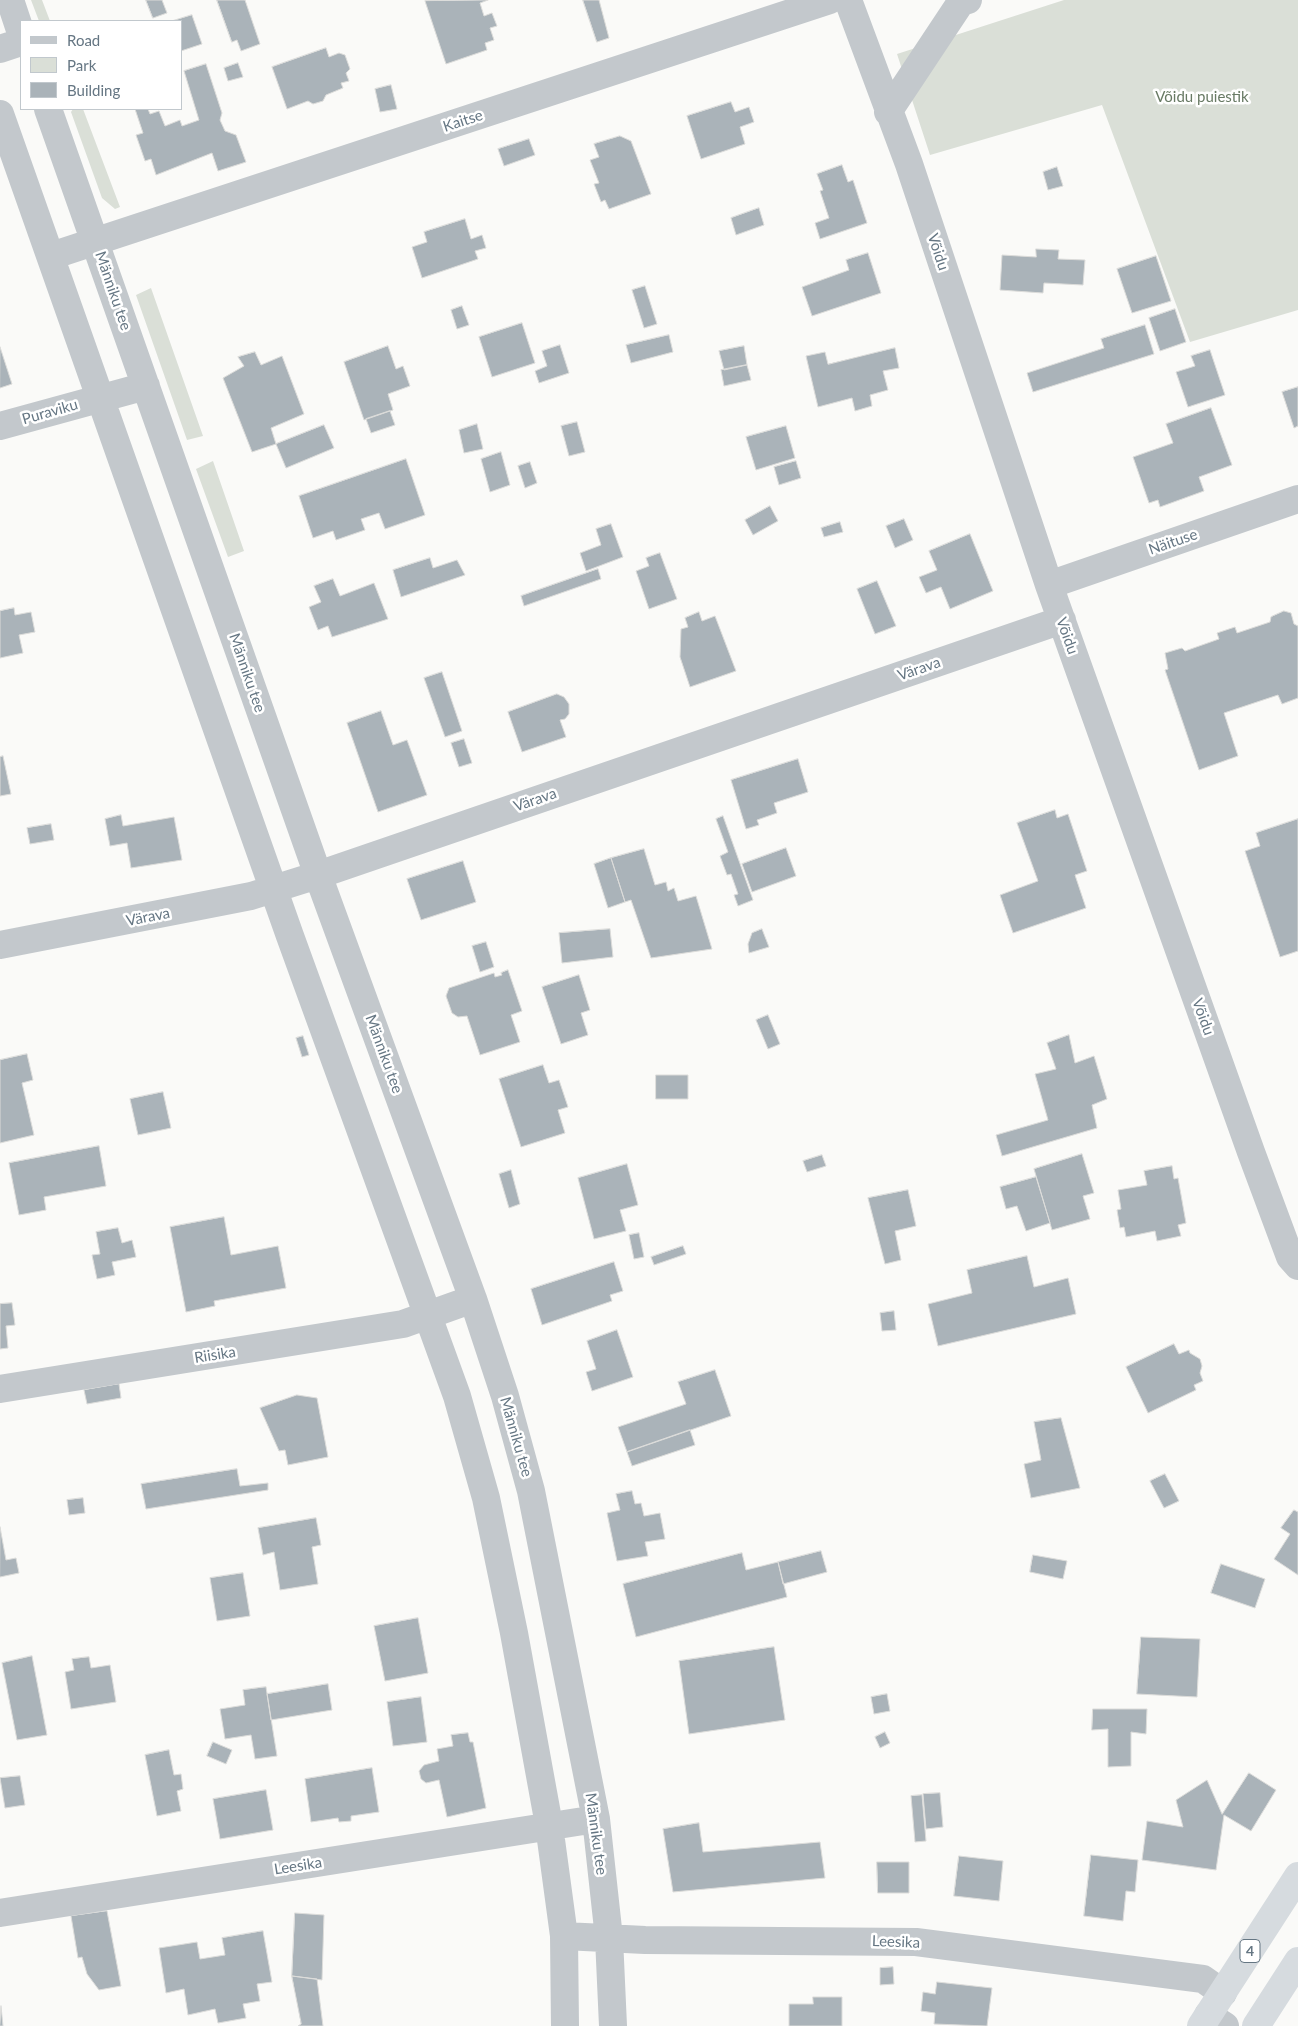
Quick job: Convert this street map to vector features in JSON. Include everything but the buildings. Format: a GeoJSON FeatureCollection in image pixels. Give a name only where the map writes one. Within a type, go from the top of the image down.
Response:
{"type":"FeatureCollection","features":[{"type":"Feature","properties":{"kind":"highway","name":"4"},"geometry":{"type":"LineString","coordinates":[[1214,2015],[1298,1876]]}},
{"type":"Feature","properties":{"kind":"highway"},"geometry":{"type":"LineString","coordinates":[[1256,2026],[1298,1961]]}},
{"type":"Feature","properties":{"kind":"street"},"geometry":{"type":"LineString","coordinates":[[10,0],[20,30]]}},
{"type":"Feature","properties":{"kind":"street","name":"Kaitse"},"geometry":{"type":"LineString","coordinates":[[51,256],[830,0]]}},
{"type":"Feature","properties":{"kind":"street","name":"Võidu"},"geometry":{"type":"LineString","coordinates":[[848,0],[908,164],[1049,585],[1250,1152],[1290,1257],[1298,1266]]}},
{"type":"Feature","properties":{"kind":"street"},"geometry":{"type":"LineString","coordinates":[[888,112],[961,2],[968,0]]}},
{"type":"Feature","properties":{"kind":"street"},"geometry":{"type":"LineString","coordinates":[[0,50],[20,42]]}},
{"type":"Feature","properties":{"kind":"street","name":"Männiku tee"},"geometry":{"type":"LineString","coordinates":[[48,110],[318,875],[473,1299],[505,1396],[531,1491],[596,1819],[609,1938],[613,2026]]}},
{"type":"Feature","properties":{"kind":"street"},"geometry":{"type":"LineString","coordinates":[[0,114],[274,889],[457,1396],[486,1498],[514,1632],[549,1825],[564,1936],[565,2026]]}},
{"type":"Feature","properties":{"kind":"street","name":"Puraviku"},"geometry":{"type":"LineString","coordinates":[[0,426],[146,386]]}},
{"type":"Feature","properties":{"kind":"street","name":"Näituse"},"geometry":{"type":"LineString","coordinates":[[1049,585],[1298,499]]}},
{"type":"Feature","properties":{"kind":"street","name":"Värava"},"geometry":{"type":"LineString","coordinates":[[0,945],[157,916],[274,889],[1062,620]]}},
{"type":"Feature","properties":{"kind":"street","name":"Riisika"},"geometry":{"type":"LineString","coordinates":[[0,1389],[403,1324],[473,1299]]}},
{"type":"Feature","properties":{"kind":"street","name":"Leesika"},"geometry":{"type":"LineString","coordinates":[[0,1913],[596,1819]]}},
{"type":"Feature","properties":{"kind":"street","name":"Leesika"},"geometry":{"type":"LineString","coordinates":[[564,1936],[645,1940],[916,1942],[1203,1979],[1214,2015]]}},
{"type":"Feature","properties":{"kind":"green space"},"geometry":{"type":"Polygon","coordinates":[[[31,0],[42,0],[50,20],[39,20],[31,0]]]}},
{"type":"Feature","properties":{"kind":"green space","name":"Võidu puiestik"},"geometry":{"type":"Polygon","coordinates":[[[1064,0],[1298,0],[1298,310],[1190,342],[1102,105],[930,155],[897,54],[1064,0]]]}},
{"type":"Feature","properties":{"kind":"green space"},"geometry":{"type":"Polygon","coordinates":[[[72,110],[83,110],[120,207],[115,209],[102,198],[71,112],[72,110]]]}},
{"type":"Feature","properties":{"kind":"green space"},"geometry":{"type":"Polygon","coordinates":[[[151,288],[203,436],[187,440],[136,295],[151,288]]]}},
{"type":"Feature","properties":{"kind":"green space"},"geometry":{"type":"Polygon","coordinates":[[[213,461],[244,551],[228,557],[196,469],[213,461]]]}}]}
